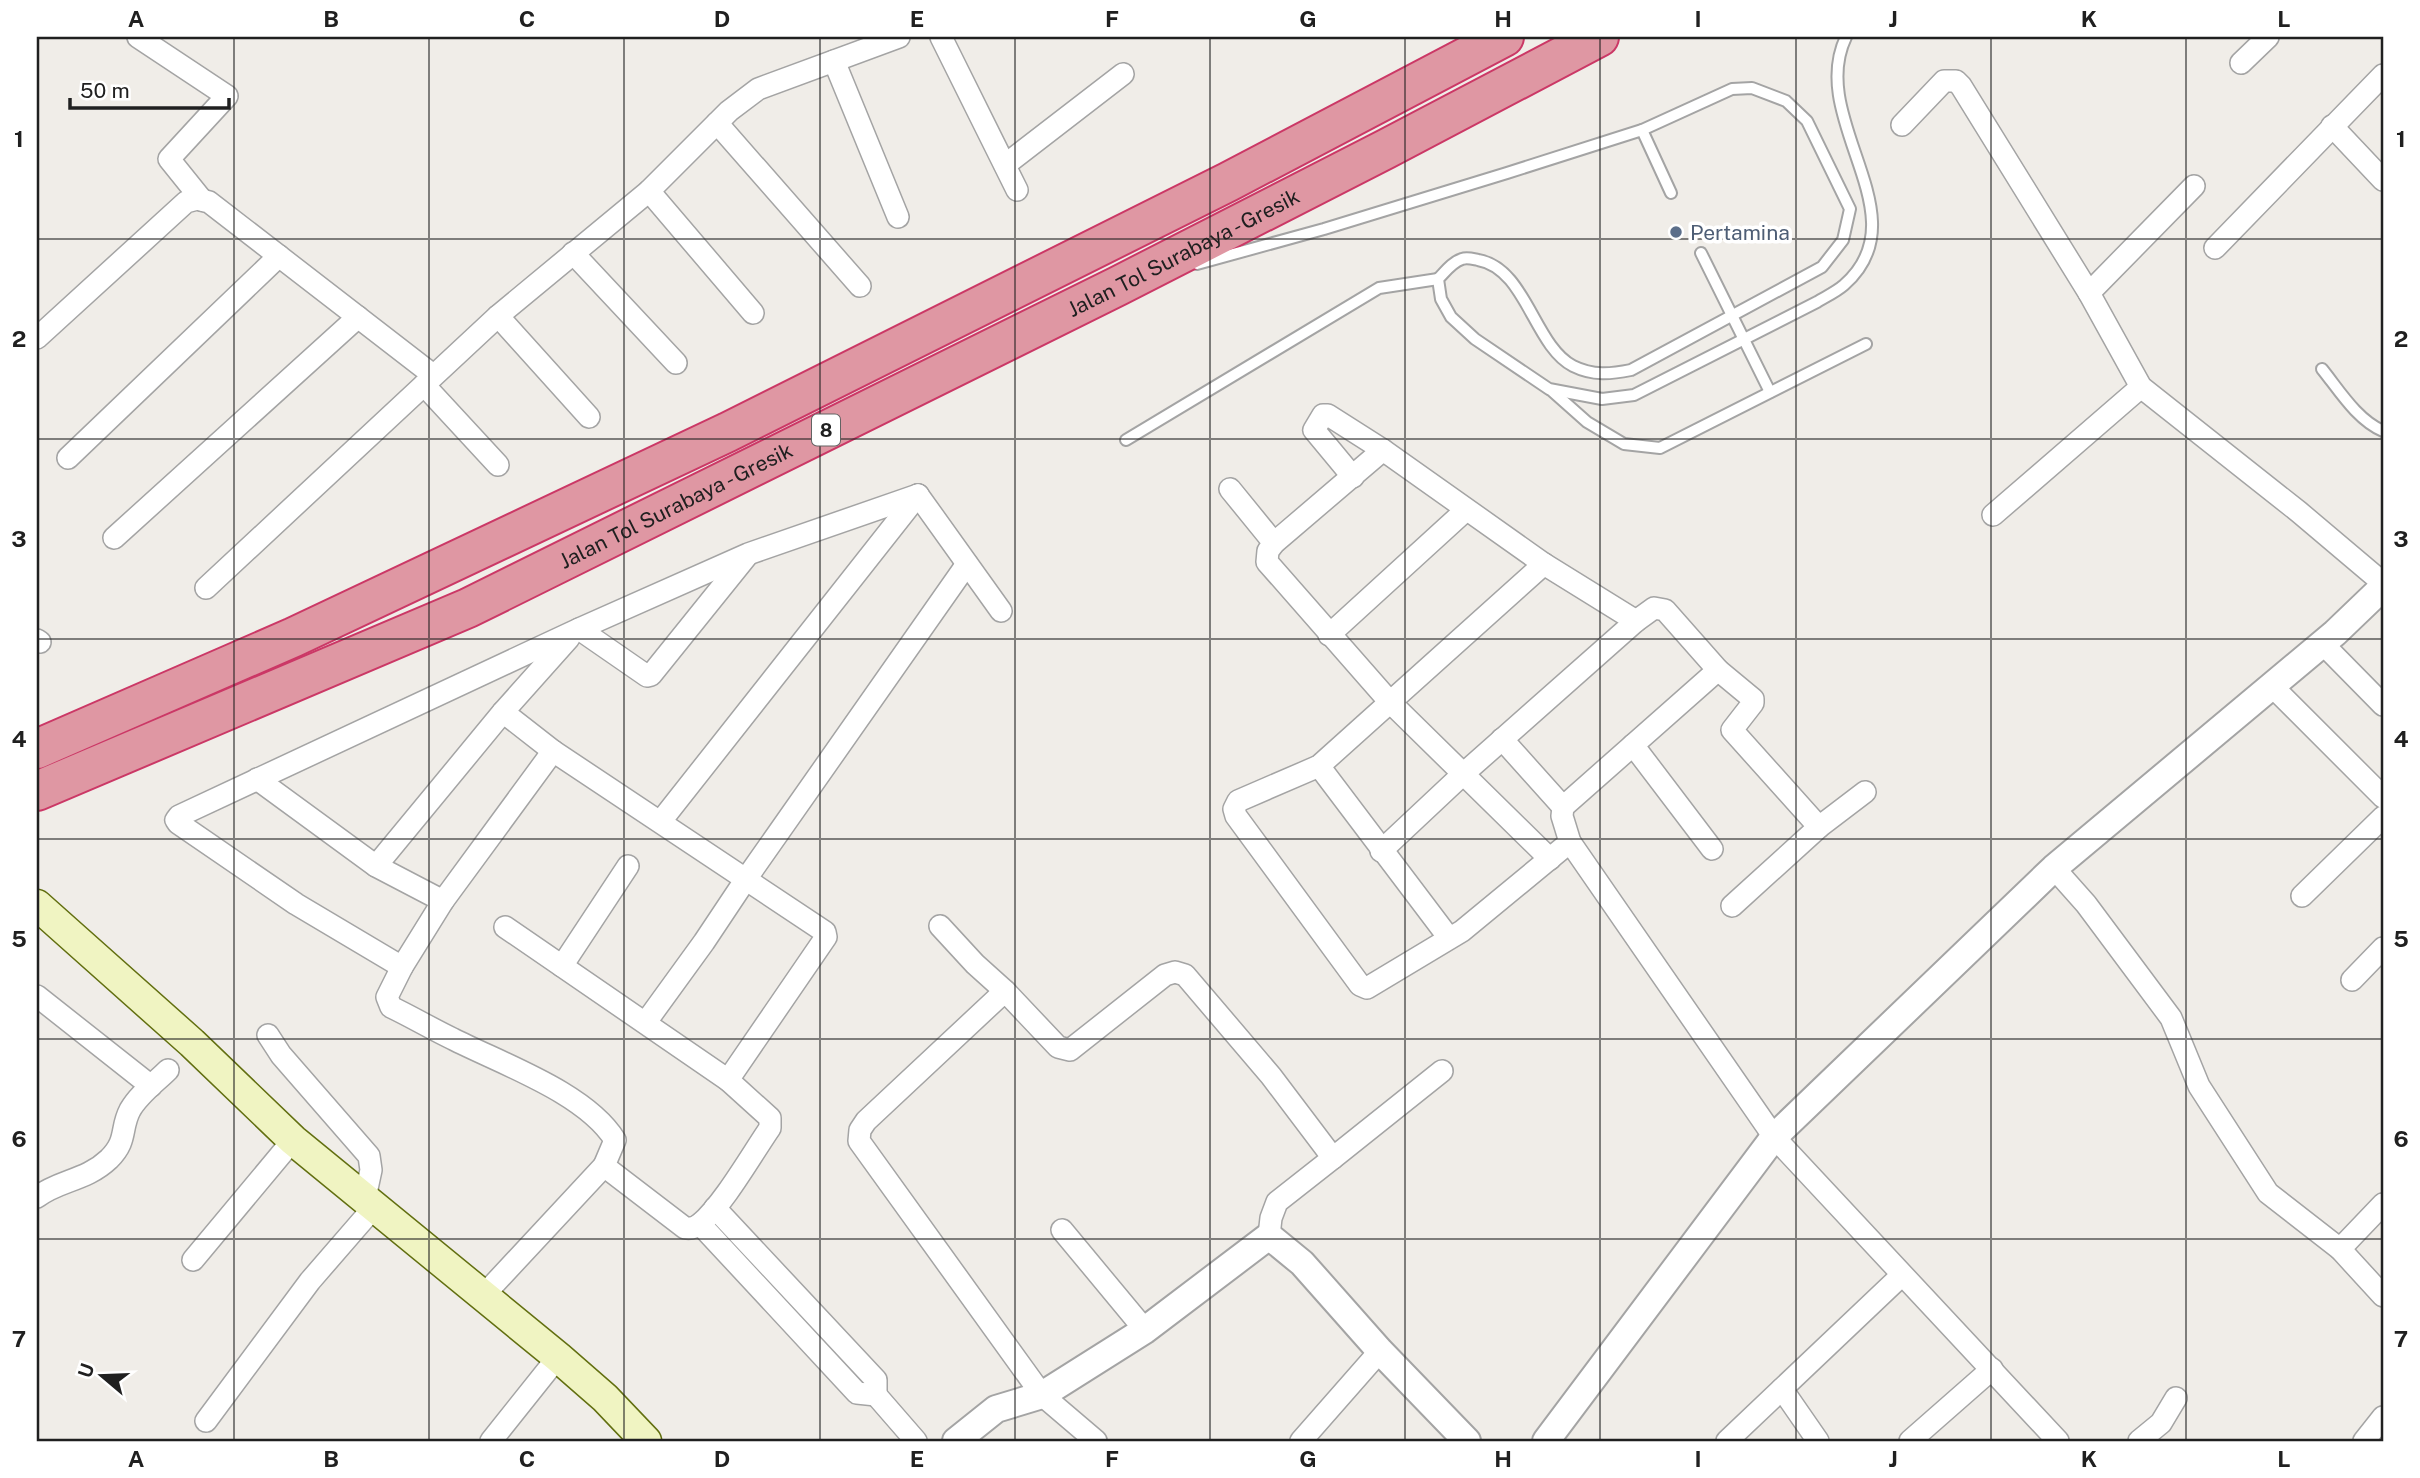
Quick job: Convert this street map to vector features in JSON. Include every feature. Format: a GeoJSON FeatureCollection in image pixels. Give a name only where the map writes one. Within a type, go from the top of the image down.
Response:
{"type":"FeatureCollection","features":[{"type":"Feature","properties":{"kind":"highway","name":"Jalan Tol Surabaya - Gresik"},"geometry":{"type":"LineString","coordinates":[[37,749],[294,636],[728,432],[1205,194],[1504,37]]}},
{"type":"Feature","properties":{"kind":"highway","name":"Jalan Tol Surabaya - Gresik"},"geometry":{"type":"LineString","coordinates":[[37,791],[468,608],[1118,286],[1599,37]]}},
{"type":"Feature","properties":{"kind":"main road"},"geometry":{"type":"LineString","coordinates":[[37,906],[192,1043],[293,1140],[558,1357],[604,1398],[646,1441]]}},
{"type":"Feature","properties":{"kind":"street"},"geometry":{"type":"LineString","coordinates":[[138,37],[227,96],[169,159],[202,200]]}},
{"type":"Feature","properties":{"kind":"street"},"geometry":{"type":"LineString","coordinates":[[206,588],[498,316],[649,191],[717,123],[758,89],[900,37]]}},
{"type":"Feature","properties":{"kind":"street"},"geometry":{"type":"LineString","coordinates":[[941,37],[1017,190]]}},
{"type":"Feature","properties":{"kind":"street"},"geometry":{"type":"LineString","coordinates":[[2241,63],[2268,37]]}},
{"type":"Feature","properties":{"kind":"street"},"geometry":{"type":"LineString","coordinates":[[834,61],[898,217]]}},
{"type":"Feature","properties":{"kind":"street"},"geometry":{"type":"LineString","coordinates":[[1005,165],[1123,74]]}},
{"type":"Feature","properties":{"kind":"street"},"geometry":{"type":"LineString","coordinates":[[2215,248],[2383,75]]}},
{"type":"Feature","properties":{"kind":"street"},"geometry":{"type":"LineString","coordinates":[[1546,1441],[1774,1137],[2054,868],[2322,643],[2383,585],[2299,512],[2141,387],[2089,293],[1956,81],[1950,80],[1940,85],[1902,125]]}},
{"type":"Feature","properties":{"kind":"street"},"geometry":{"type":"LineString","coordinates":[[717,123],[860,286]]}},
{"type":"Feature","properties":{"kind":"street"},"geometry":{"type":"LineString","coordinates":[[2332,126],[2383,180]]}},
{"type":"Feature","properties":{"kind":"street"},"geometry":{"type":"LineString","coordinates":[[2089,293],[2194,186]]}},
{"type":"Feature","properties":{"kind":"street"},"geometry":{"type":"LineString","coordinates":[[649,191],[753,313]]}},
{"type":"Feature","properties":{"kind":"street"},"geometry":{"type":"LineString","coordinates":[[37,338],[186,202],[202,200],[209,202],[358,317],[428,380],[498,466]]}},
{"type":"Feature","properties":{"kind":"street"},"geometry":{"type":"LineString","coordinates":[[573,253],[676,363]]}},
{"type":"Feature","properties":{"kind":"street"},"geometry":{"type":"LineString","coordinates":[[68,458],[279,256]]}},
{"type":"Feature","properties":{"kind":"street"},"geometry":{"type":"LineString","coordinates":[[498,316],[589,417]]}},
{"type":"Feature","properties":{"kind":"street"},"geometry":{"type":"LineString","coordinates":[[114,538],[358,317]]}},
{"type":"Feature","properties":{"kind":"street"},"geometry":{"type":"LineString","coordinates":[[1993,515],[2141,387]]}},
{"type":"Feature","properties":{"kind":"street"},"geometry":{"type":"LineString","coordinates":[[1353,477],[1314,430],[1323,415],[1328,415],[1383,450],[1545,564],[1636,621]]}},
{"type":"Feature","properties":{"kind":"street"},"geometry":{"type":"LineString","coordinates":[[1383,450],[1274,543],[1268,551],[1267,562],[1389,701],[1550,859]]}},
{"type":"Feature","properties":{"kind":"street"},"geometry":{"type":"LineString","coordinates":[[1230,489],[1274,543]]}},
{"type":"Feature","properties":{"kind":"street"},"geometry":{"type":"LineString","coordinates":[[402,967],[296,904],[178,823],[178,816],[577,630],[748,554],[918,495]]}},
{"type":"Feature","properties":{"kind":"street"},"geometry":{"type":"LineString","coordinates":[[918,495],[1002,611]]}},
{"type":"Feature","properties":{"kind":"street"},"geometry":{"type":"LineString","coordinates":[[661,821],[918,495]]}},
{"type":"Feature","properties":{"kind":"street"},"geometry":{"type":"LineString","coordinates":[[1329,635],[1466,510]]}},
{"type":"Feature","properties":{"kind":"street"},"geometry":{"type":"LineString","coordinates":[[577,630],[647,676],[651,675],[748,554]]}},
{"type":"Feature","properties":{"kind":"street"},"geometry":{"type":"LineString","coordinates":[[646,1022],[705,942],[746,879],[967,564]]}},
{"type":"Feature","properties":{"kind":"street"},"geometry":{"type":"LineString","coordinates":[[1545,564],[1319,766],[1238,801],[1234,809],[1236,816],[1360,985],[1367,988],[1462,931],[1570,842]]}},
{"type":"Feature","properties":{"kind":"street"},"geometry":{"type":"LineString","coordinates":[[1381,851],[1502,739],[1654,608],[1665,610],[1718,670],[1754,701],[1732,730],[1819,827]]}},
{"type":"Feature","properties":{"kind":"street"},"geometry":{"type":"LineString","coordinates":[[376,866],[503,712],[577,630]]}},
{"type":"Feature","properties":{"kind":"street"},"geometry":{"type":"LineString","coordinates":[[2322,643],[2383,705]]}},
{"type":"Feature","properties":{"kind":"street"},"geometry":{"type":"LineString","coordinates":[[1718,670],[1563,807],[1562,816],[1570,842],[1774,1137],[2058,1441]]}},
{"type":"Feature","properties":{"kind":"street"},"geometry":{"type":"LineString","coordinates":[[2271,685],[2383,797]]}},
{"type":"Feature","properties":{"kind":"street"},"geometry":{"type":"LineString","coordinates":[[503,712],[553,751],[822,928],[826,937],[728,1080]]}},
{"type":"Feature","properties":{"kind":"street"},"geometry":{"type":"LineString","coordinates":[[1502,739],[1563,807]]}},
{"type":"Feature","properties":{"kind":"street"},"geometry":{"type":"LineString","coordinates":[[1633,745],[1712,849]]}},
{"type":"Feature","properties":{"kind":"street"},"geometry":{"type":"LineString","coordinates":[[482,1297],[604,1166],[615,1140],[605,1124],[540,1081],[452,1039],[388,1003],[387,997],[402,967],[443,901],[553,751]]}},
{"type":"Feature","properties":{"kind":"street"},"geometry":{"type":"LineString","coordinates":[[1319,766],[1449,938]]}},
{"type":"Feature","properties":{"kind":"street"},"geometry":{"type":"LineString","coordinates":[[257,779],[376,866],[443,901]]}},
{"type":"Feature","properties":{"kind":"street"},"geometry":{"type":"LineString","coordinates":[[1732,906],[1819,827],[1865,792]]}},
{"type":"Feature","properties":{"kind":"street"},"geometry":{"type":"LineString","coordinates":[[2302,896],[2383,817]]}},
{"type":"Feature","properties":{"kind":"street"},"geometry":{"type":"LineString","coordinates":[[562,966],[628,866]]}},
{"type":"Feature","properties":{"kind":"street"},"geometry":{"type":"LineString","coordinates":[[2054,868],[2085,904],[2171,1018],[2200,1086],[2267,1193],[2340,1249],[2383,1296]]}},
{"type":"Feature","properties":{"kind":"street"},"geometry":{"type":"LineString","coordinates":[[940,926],[1058,1047],[1070,1050],[1165,975],[1175,972],[1185,975],[1271,1076],[1333,1158]]}},
{"type":"Feature","properties":{"kind":"street"},"geometry":{"type":"LineString","coordinates":[[505,927],[728,1080],[770,1118],[771,1123],[715,1208],[692,1229],[685,1228],[604,1166]]}},
{"type":"Feature","properties":{"kind":"street"},"geometry":{"type":"LineString","coordinates":[[2352,980],[2383,948]]}},
{"type":"Feature","properties":{"kind":"street"},"geometry":{"type":"LineString","coordinates":[[1005,991],[866,1121],[860,1130],[859,1141],[1042,1395],[1096,1441]]}},
{"type":"Feature","properties":{"kind":"street"},"geometry":{"type":"LineString","coordinates":[[37,996],[151,1086]]}},
{"type":"Feature","properties":{"kind":"street"},"geometry":{"type":"LineString","coordinates":[[206,1421],[370,1202],[369,1156],[281,1055],[268,1035]]}},
{"type":"Feature","properties":{"kind":"street"},"geometry":{"type":"LineString","coordinates":[[37,1197],[47,1189],[76,1181],[109,1159],[122,1143],[128,1113],[169,1070]]}},
{"type":"Feature","properties":{"kind":"street"},"geometry":{"type":"LineString","coordinates":[[956,1441],[996,1409],[1042,1395],[1145,1330],[1269,1236],[1271,1218],[1277,1202],[1442,1070]]}},
{"type":"Feature","properties":{"kind":"street"},"geometry":{"type":"LineString","coordinates":[[193,1260],[293,1140]]}},
{"type":"Feature","properties":{"kind":"street"},"geometry":{"type":"LineString","coordinates":[[2340,1249],[2383,1205]]}},
{"type":"Feature","properties":{"kind":"street"},"geometry":{"type":"LineString","coordinates":[[715,1208],[777,1292]]}},
{"type":"Feature","properties":{"kind":"street"},"geometry":{"type":"LineString","coordinates":[[700,1224],[876,1380],[882,1403],[916,1441]]}},
{"type":"Feature","properties":{"kind":"street"},"geometry":{"type":"LineString","coordinates":[[1062,1230],[1145,1330]]}},
{"type":"Feature","properties":{"kind":"street"},"geometry":{"type":"LineString","coordinates":[[1269,1236],[1303,1263],[1380,1350],[1467,1441]]}},
{"type":"Feature","properties":{"kind":"street"},"geometry":{"type":"LineString","coordinates":[[1727,1441],[1902,1275]]}},
{"type":"Feature","properties":{"kind":"street"},"geometry":{"type":"LineString","coordinates":[[1301,1441],[1380,1350]]}},
{"type":"Feature","properties":{"kind":"street"},"geometry":{"type":"LineString","coordinates":[[491,1441],[558,1357]]}},
{"type":"Feature","properties":{"kind":"street"},"geometry":{"type":"LineString","coordinates":[[1910,1441],[1992,1369]]}},
{"type":"Feature","properties":{"kind":"street"},"geometry":{"type":"LineString","coordinates":[[1782,1389],[1818,1441]]}},
{"type":"Feature","properties":{"kind":"street"},"geometry":{"type":"LineString","coordinates":[[2138,1441],[2161,1423],[2176,1398]]}},
{"type":"Feature","properties":{"kind":"street"},"geometry":{"type":"LineString","coordinates":[[2364,1441],[2383,1417]]}},
{"type":"Feature","properties":{"kind":"lane"},"geometry":{"type":"LineString","coordinates":[[1549,389],[1602,399],[1634,395],[1843,286],[1865,261],[1872,229],[1871,203],[1852,150],[1839,100],[1838,66],[1846,37]]}},
{"type":"Feature","properties":{"kind":"lane"},"geometry":{"type":"LineString","coordinates":[[1126,440],[1378,288],[1438,279],[1451,265],[1464,258],[1486,261],[1508,279],[1527,303],[1547,342],[1572,366],[1602,375],[1631,370],[1822,267],[1843,240],[1850,209],[1807,121],[1786,101],[1752,88],[1732,89],[1642,130],[1324,229],[1182,268]]}},
{"type":"Feature","properties":{"kind":"lane"},"geometry":{"type":"LineString","coordinates":[[1642,130],[1671,192]]}},
{"type":"Feature","properties":{"kind":"lane"},"geometry":{"type":"LineString","coordinates":[[1701,253],[1770,392]]}},
{"type":"Feature","properties":{"kind":"lane"},"geometry":{"type":"LineString","coordinates":[[1118,286],[1169,272]]}},
{"type":"Feature","properties":{"kind":"lane"},"geometry":{"type":"LineString","coordinates":[[1438,279],[1441,299],[1451,317],[1475,339],[1549,389],[1587,422],[1624,444],[1660,448],[1866,344]]}},
{"type":"Feature","properties":{"kind":"lane"},"geometry":{"type":"LineString","coordinates":[[2322,369],[2362,416],[2372,426],[2383,431]]}},
{"type":"Feature","properties":{"kind":"place","name":"Pertamina"},"geometry":{"type":"Point","coordinates":[1676,232]}}]}
